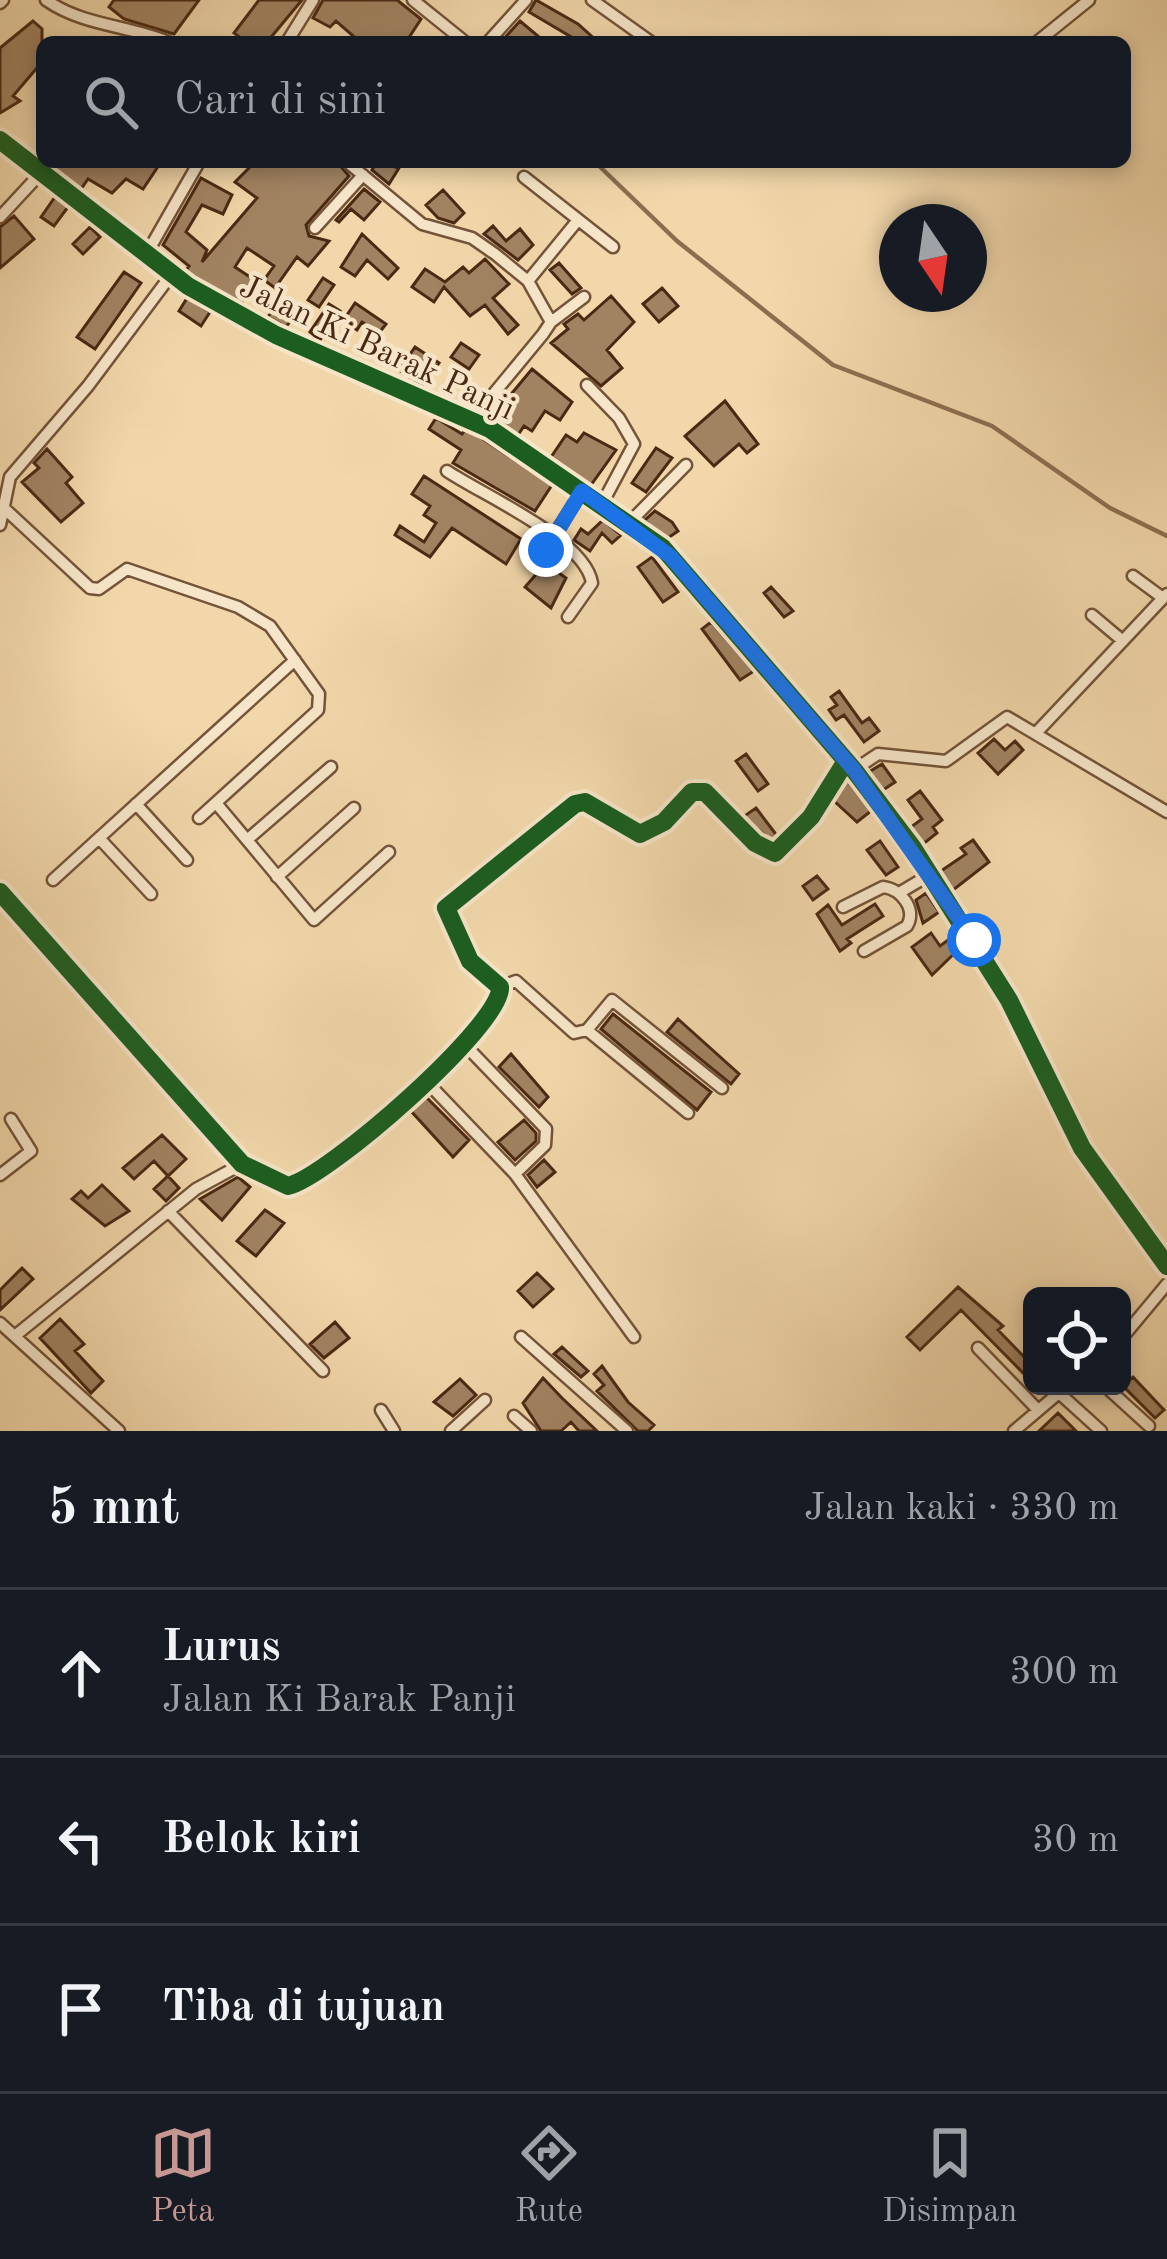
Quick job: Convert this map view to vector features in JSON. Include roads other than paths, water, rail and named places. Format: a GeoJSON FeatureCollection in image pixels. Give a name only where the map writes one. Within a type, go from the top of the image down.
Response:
{"type":"FeatureCollection","features":[{"type":"Feature","properties":{"kind":"street"},"geometry":{"type":"LineString","coordinates":[[46,0],[81,19],[131,26],[155,36]]}},
{"type":"Feature","properties":{"kind":"street"},"geometry":{"type":"LineString","coordinates":[[291,36],[313,0]]}},
{"type":"Feature","properties":{"kind":"street"},"geometry":{"type":"LineString","coordinates":[[413,0],[458,36]]}},
{"type":"Feature","properties":{"kind":"street"},"geometry":{"type":"LineString","coordinates":[[493,36],[526,0]]}},
{"type":"Feature","properties":{"kind":"street"},"geometry":{"type":"LineString","coordinates":[[592,0],[643,36]]}},
{"type":"Feature","properties":{"kind":"street"},"geometry":{"type":"LineString","coordinates":[[1044,36],[1089,0]]}},
{"type":"Feature","properties":{"kind":"street","name":"Jalan Ki Barak Panji"},"geometry":{"type":"LineString","coordinates":[[0,140],[171,275],[276,335],[472,420],[630,522],[670,556],[850,765],[932,874],[1010,1000],[1082,1148],[1167,1266]]}},
{"type":"Feature","properties":{"kind":"street"},"geometry":{"type":"LineString","coordinates":[[146,255],[196,168]]}},
{"type":"Feature","properties":{"kind":"street"},"geometry":{"type":"LineString","coordinates":[[354,168],[422,224],[472,238],[528,281],[551,322]]}},
{"type":"Feature","properties":{"kind":"street"},"geometry":{"type":"LineString","coordinates":[[0,217],[39,175]]}},
{"type":"Feature","properties":{"kind":"street"},"geometry":{"type":"LineString","coordinates":[[315,228],[363,175]]}},
{"type":"Feature","properties":{"kind":"street"},"geometry":{"type":"LineString","coordinates":[[524,177],[613,247]]}},
{"type":"Feature","properties":{"kind":"street"},"geometry":{"type":"LineString","coordinates":[[528,281],[578,220]]}},
{"type":"Feature","properties":{"kind":"street"},"geometry":{"type":"LineString","coordinates":[[0,525],[10,476],[88,386],[171,275]]}},
{"type":"Feature","properties":{"kind":"street"},"geometry":{"type":"LineString","coordinates":[[472,420],[551,322],[584,297]]}},
{"type":"Feature","properties":{"kind":"street"},"geometry":{"type":"LineString","coordinates":[[587,385],[619,418],[634,444],[602,504]]}},
{"type":"Feature","properties":{"kind":"street"},"geometry":{"type":"LineString","coordinates":[[630,522],[686,465]]}},
{"type":"Feature","properties":{"kind":"street"},"geometry":{"type":"LineString","coordinates":[[447,471],[555,536],[591,575],[587,592],[568,617]]}},
{"type":"Feature","properties":{"kind":"street"},"geometry":{"type":"LineString","coordinates":[[535,566],[582,491]]}},
{"type":"Feature","properties":{"kind":"street"},"geometry":{"type":"LineString","coordinates":[[4,509],[90,588],[99,589],[120,571],[133,570],[242,609],[274,631],[319,694],[321,706],[200,818]]}},
{"type":"Feature","properties":{"kind":"street"},"geometry":{"type":"LineString","coordinates":[[1037,732],[1165,596],[1133,576]]}},
{"type":"Feature","properties":{"kind":"street"},"geometry":{"type":"LineString","coordinates":[[1092,615],[1123,640]]}},
{"type":"Feature","properties":{"kind":"street"},"geometry":{"type":"LineString","coordinates":[[52,880],[295,660]]}},
{"type":"Feature","properties":{"kind":"street"},"geometry":{"type":"LineString","coordinates":[[500,987],[470,961],[446,908],[574,804],[585,802],[640,834],[664,822],[686,795],[705,792],[755,843],[775,854],[812,817],[850,765],[878,754],[946,760],[1007,716],[1167,812]]}},
{"type":"Feature","properties":{"kind":"street"},"geometry":{"type":"LineString","coordinates":[[247,840],[331,766]]}},
{"type":"Feature","properties":{"kind":"street"},"geometry":{"type":"LineString","coordinates":[[216,803],[314,920],[389,852]]}},
{"type":"Feature","properties":{"kind":"street"},"geometry":{"type":"LineString","coordinates":[[136,804],[187,860]]}},
{"type":"Feature","properties":{"kind":"street"},"geometry":{"type":"LineString","coordinates":[[277,877],[354,808]]}},
{"type":"Feature","properties":{"kind":"street"},"geometry":{"type":"LineString","coordinates":[[99,838],[151,894]]}},
{"type":"Feature","properties":{"kind":"street"},"geometry":{"type":"LineString","coordinates":[[899,893],[932,874]]}},
{"type":"Feature","properties":{"kind":"street"},"geometry":{"type":"LineString","coordinates":[[843,907],[884,886],[899,893],[911,920],[864,951]]}},
{"type":"Feature","properties":{"kind":"street"},"geometry":{"type":"LineString","coordinates":[[0,892],[242,1164],[276,1182],[296,1184],[380,1123],[464,1044],[498,1002],[500,987]]}},
{"type":"Feature","properties":{"kind":"street"},"geometry":{"type":"LineString","coordinates":[[500,987],[515,981],[566,1028],[587,1030],[688,1113]]}},
{"type":"Feature","properties":{"kind":"street"},"geometry":{"type":"LineString","coordinates":[[587,1030],[612,1000],[722,1088]]}},
{"type":"Feature","properties":{"kind":"street"},"geometry":{"type":"LineString","coordinates":[[464,1044],[546,1129],[545,1145],[515,1174]]}},
{"type":"Feature","properties":{"kind":"street"},"geometry":{"type":"LineString","coordinates":[[424,1079],[515,1174],[634,1337]]}},
{"type":"Feature","properties":{"kind":"street"},"geometry":{"type":"LineString","coordinates":[[0,1175],[31,1151],[11,1119]]}},
{"type":"Feature","properties":{"kind":"street"},"geometry":{"type":"LineString","coordinates":[[16,1335],[211,1178],[242,1164]]}},
{"type":"Feature","properties":{"kind":"street"},"geometry":{"type":"LineString","coordinates":[[168,1211],[323,1371]]}},
{"type":"Feature","properties":{"kind":"street"},"geometry":{"type":"LineString","coordinates":[[1131,1327],[1167,1284]]}},
{"type":"Feature","properties":{"kind":"street"},"geometry":{"type":"LineString","coordinates":[[0,1323],[119,1431]]}},
{"type":"Feature","properties":{"kind":"street"},"geometry":{"type":"LineString","coordinates":[[521,1337],[627,1431]]}},
{"type":"Feature","properties":{"kind":"street"},"geometry":{"type":"LineString","coordinates":[[978,1348],[1038,1410]]}},
{"type":"Feature","properties":{"kind":"street"},"geometry":{"type":"LineString","coordinates":[[1014,1431],[1056,1395]]}},
{"type":"Feature","properties":{"kind":"street"},"geometry":{"type":"LineString","coordinates":[[1068,1395],[1101,1431]]}},
{"type":"Feature","properties":{"kind":"street"},"geometry":{"type":"LineString","coordinates":[[1115,1395],[1149,1426]]}},
{"type":"Feature","properties":{"kind":"street"},"geometry":{"type":"LineString","coordinates":[[451,1431],[485,1400]]}},
{"type":"Feature","properties":{"kind":"street"},"geometry":{"type":"LineString","coordinates":[[381,1410],[394,1431]]}},
{"type":"Feature","properties":{"kind":"street"},"geometry":{"type":"LineString","coordinates":[[514,1416],[531,1431]]}},
{"type":"Feature","properties":{"kind":"waterway"},"geometry":{"type":"LineString","coordinates":[[601,168],[677,241],[833,365],[992,426],[1110,508],[1167,536]]}}]}
